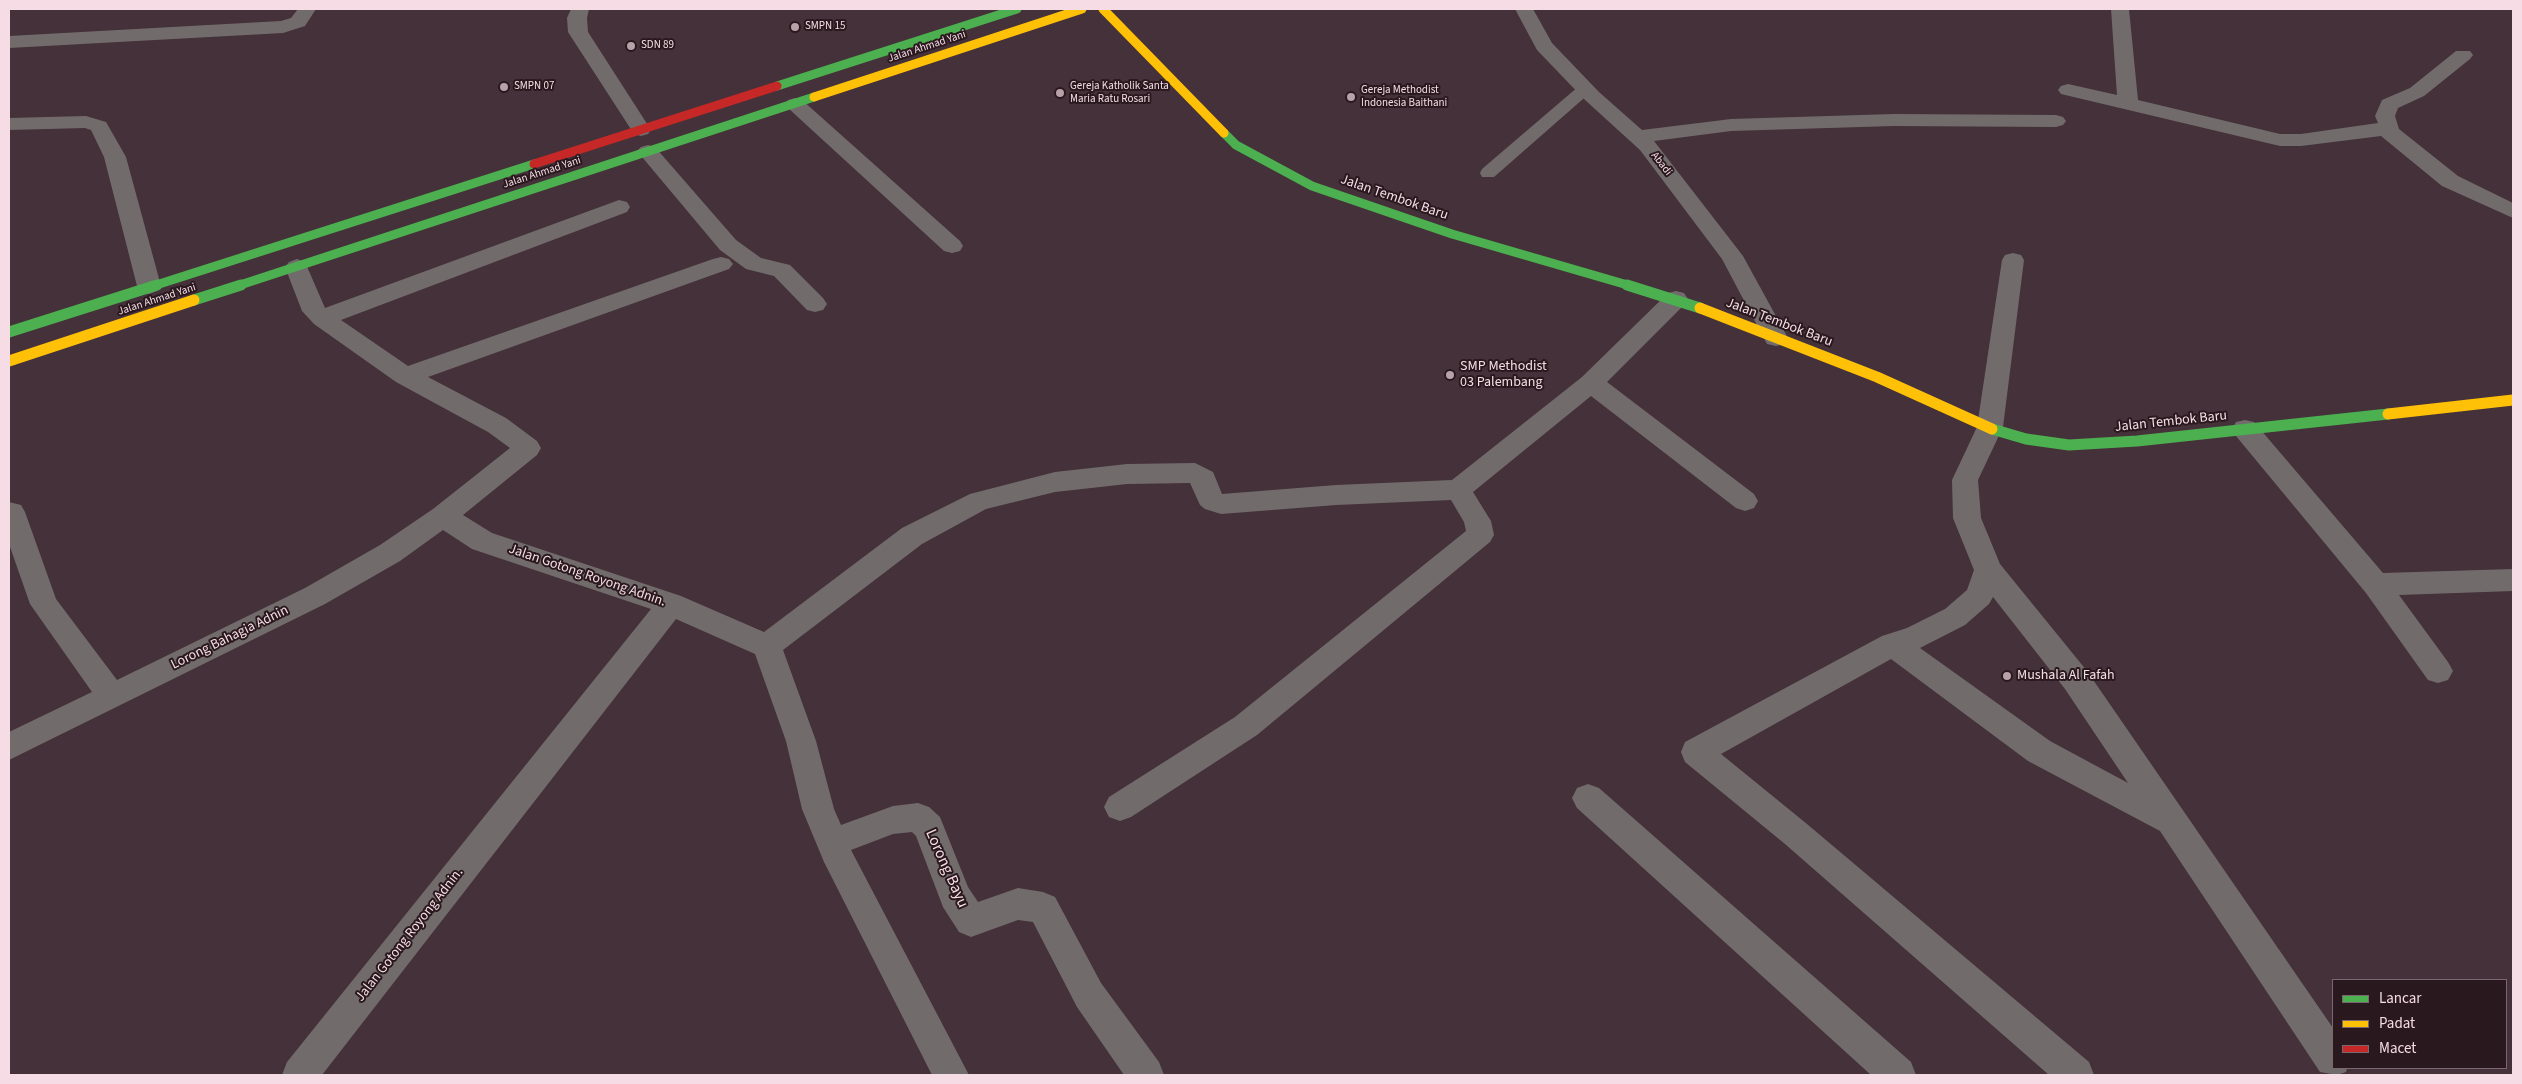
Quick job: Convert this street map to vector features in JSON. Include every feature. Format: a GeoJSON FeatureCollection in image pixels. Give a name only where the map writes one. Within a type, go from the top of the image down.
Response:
{"type":"FeatureCollection","features":[{"type":"Feature","properties":{"kind":"main road","name":"Jalan Ahmad Yani"},"geometry":{"type":"LineString","coordinates":[[9,332],[1017,9]]}},
{"type":"Feature","properties":{"kind":"main road","name":"Jalan Ahmad Yani"},"geometry":{"type":"LineString","coordinates":[[9,361],[1082,9]]}},
{"type":"Feature","properties":{"kind":"main road","name":"Jalan Tembok Baru"},"geometry":{"type":"LineString","coordinates":[[1103,9],[1236,145],[1312,186],[1452,234],[1676,299],[1877,377],[1990,427],[2026,439],[2069,445],[2136,441],[2513,400]]}},
{"type":"Feature","properties":{"kind":"street"},"geometry":{"type":"LineString","coordinates":[[9,42],[283,27],[298,22],[307,9]]}},
{"type":"Feature","properties":{"kind":"street"},"geometry":{"type":"LineString","coordinates":[[580,9],[577,18],[578,32],[641,130]]}},
{"type":"Feature","properties":{"kind":"street","name":"Abadi"},"geometry":{"type":"LineString","coordinates":[[1524,9],[1544,46],[1585,89],[1647,146],[1732,256],[1776,338]]}},
{"type":"Feature","properties":{"kind":"street"},"geometry":{"type":"LineString","coordinates":[[2120,9],[2128,105]]}},
{"type":"Feature","properties":{"kind":"street"},"geometry":{"type":"LineString","coordinates":[[2388,131],[2390,125],[2385,116],[2389,104],[2417,92],[2463,55]]}},
{"type":"Feature","properties":{"kind":"street"},"geometry":{"type":"LineString","coordinates":[[2068,90],[2280,140],[2301,140],[2378,128],[2388,131],[2450,181],[2513,211]]}},
{"type":"Feature","properties":{"kind":"street"},"geometry":{"type":"LineString","coordinates":[[795,104],[952,246]]}},
{"type":"Feature","properties":{"kind":"street"},"geometry":{"type":"LineString","coordinates":[[1637,137],[1740,125],[1893,120],[2056,121]]}},
{"type":"Feature","properties":{"kind":"street"},"geometry":{"type":"LineString","coordinates":[[9,124],[86,122],[99,126],[115,157],[149,286]]}},
{"type":"Feature","properties":{"kind":"street"},"geometry":{"type":"LineString","coordinates":[[648,152],[728,245],[754,264],[782,270],[816,304]]}},
{"type":"Feature","properties":{"kind":"street"},"geometry":{"type":"LineString","coordinates":[[322,318],[619,207]]}},
{"type":"Feature","properties":{"kind":"street"},"geometry":{"type":"LineString","coordinates":[[2013,260],[1990,427],[1964,480],[1967,518],[1988,570],[2076,680],[2169,820],[2332,1058]]}},
{"type":"Feature","properties":{"kind":"street"},"geometry":{"type":"LineString","coordinates":[[405,376],[721,264]]}},
{"type":"Feature","properties":{"kind":"street"},"geometry":{"type":"LineString","coordinates":[[297,267],[314,311],[322,318],[405,376],[497,425],[528,448],[442,516]]}},
{"type":"Feature","properties":{"kind":"street"},"geometry":{"type":"LineString","coordinates":[[767,646],[912,536],[979,501],[1055,482],[1127,474],[1195,473],[1204,479],[1209,498],[1221,504],[1336,495],[1458,490],[1591,383],[1676,299]]}},
{"type":"Feature","properties":{"kind":"street"},"geometry":{"type":"LineString","coordinates":[[1591,383],[1745,501]]}},
{"type":"Feature","properties":{"kind":"street"},"geometry":{"type":"LineString","coordinates":[[2246,429],[2376,585],[2438,671]]}},
{"type":"Feature","properties":{"kind":"street"},"geometry":{"type":"LineString","coordinates":[[1120,807],[1246,726],[1480,535],[1477,521],[1458,490]]}},
{"type":"Feature","properties":{"kind":"street"},"geometry":{"type":"LineString","coordinates":[[10,512],[44,604],[112,696]]}},
{"type":"Feature","properties":{"kind":"street","name":"Jalan Gotong Royong Adnin."},"geometry":{"type":"LineString","coordinates":[[300,1075],[672,604],[482,541],[442,516]]}},
{"type":"Feature","properties":{"kind":"street","name":"Lorong Bahagia Adnin"},"geometry":{"type":"LineString","coordinates":[[9,747],[315,596],[390,553],[442,516]]}},
{"type":"Feature","properties":{"kind":"street"},"geometry":{"type":"LineString","coordinates":[[1988,570],[1979,596],[1955,618],[1914,638],[1892,644],[1696,752],[1796,834],[2076,1075]]}},
{"type":"Feature","properties":{"kind":"street"},"geometry":{"type":"LineString","coordinates":[[2376,585],[2513,580]]}},
{"type":"Feature","properties":{"kind":"street"},"geometry":{"type":"LineString","coordinates":[[672,604],[767,646],[801,741],[818,809],[840,862],[951,1075]]}},
{"type":"Feature","properties":{"kind":"street"},"geometry":{"type":"LineString","coordinates":[[1892,644],[2039,751],[2169,820]]}},
{"type":"Feature","properties":{"kind":"street"},"geometry":{"type":"LineString","coordinates":[[1588,798],[1898,1075]]}},
{"type":"Feature","properties":{"kind":"street","name":"Lorong Bayu"},"geometry":{"type":"LineString","coordinates":[[832,843],[893,820],[918,817],[929,827],[955,896],[971,921],[1018,904],[1043,908],[1089,995],[1146,1075]]}},
{"type":"Feature","properties":{"kind":"lane"},"geometry":{"type":"LineString","coordinates":[[1488,173],[1585,89]]}},
{"type":"Feature","properties":{"kind":"traffic: fast"},"geometry":{"type":"LineString","coordinates":[[777,86],[1017,9]]}},
{"type":"Feature","properties":{"kind":"traffic: fast"},"geometry":{"type":"LineString","coordinates":[[194,300],[814,97]]}},
{"type":"Feature","properties":{"kind":"traffic: fast"},"geometry":{"type":"LineString","coordinates":[[1224,133],[1236,145],[1312,186],[1452,234],[1676,299],[1700,308]]}},
{"type":"Feature","properties":{"kind":"traffic: fast"},"geometry":{"type":"LineString","coordinates":[[9,332],[534,164]]}},
{"type":"Feature","properties":{"kind":"traffic: fast"},"geometry":{"type":"LineString","coordinates":[[1992,429],[2026,439],[2069,445],[2137,441],[2388,414]]}},
{"type":"Feature","properties":{"kind":"traffic: slow"},"geometry":{"type":"LineString","coordinates":[[814,97],[1082,9]]}},
{"type":"Feature","properties":{"kind":"traffic: slow"},"geometry":{"type":"LineString","coordinates":[[1103,9],[1224,133]]}},
{"type":"Feature","properties":{"kind":"traffic: slow"},"geometry":{"type":"LineString","coordinates":[[9,361],[194,300]]}},
{"type":"Feature","properties":{"kind":"traffic: slow"},"geometry":{"type":"LineString","coordinates":[[1700,308],[1877,377],[1992,429]]}},
{"type":"Feature","properties":{"kind":"traffic: slow"},"geometry":{"type":"LineString","coordinates":[[2388,414],[2513,400]]}},
{"type":"Feature","properties":{"kind":"traffic: jam"},"geometry":{"type":"LineString","coordinates":[[534,164],[777,86]]}},
{"type":"Feature","properties":{"kind":"place","name":"SMPN 15"},"geometry":{"type":"Point","coordinates":[795,27]}},
{"type":"Feature","properties":{"kind":"place","name":"SDN 89"},"geometry":{"type":"Point","coordinates":[631,46]}},
{"type":"Feature","properties":{"kind":"place","name":"SMPN 07"},"geometry":{"type":"Point","coordinates":[504,87]}},
{"type":"Feature","properties":{"kind":"place","name":"Gereja Katholik Santa Maria Ratu Rosari"},"geometry":{"type":"Point","coordinates":[1060,93]}},
{"type":"Feature","properties":{"kind":"place","name":"Gereja Methodist Indonesia Baithani"},"geometry":{"type":"Point","coordinates":[1351,97]}},
{"type":"Feature","properties":{"kind":"place","name":"SMP Methodist 03 Palembang"},"geometry":{"type":"Point","coordinates":[1450,375]}},
{"type":"Feature","properties":{"kind":"place","name":"Mushala Al Fafah"},"geometry":{"type":"Point","coordinates":[2007,676]}}]}
